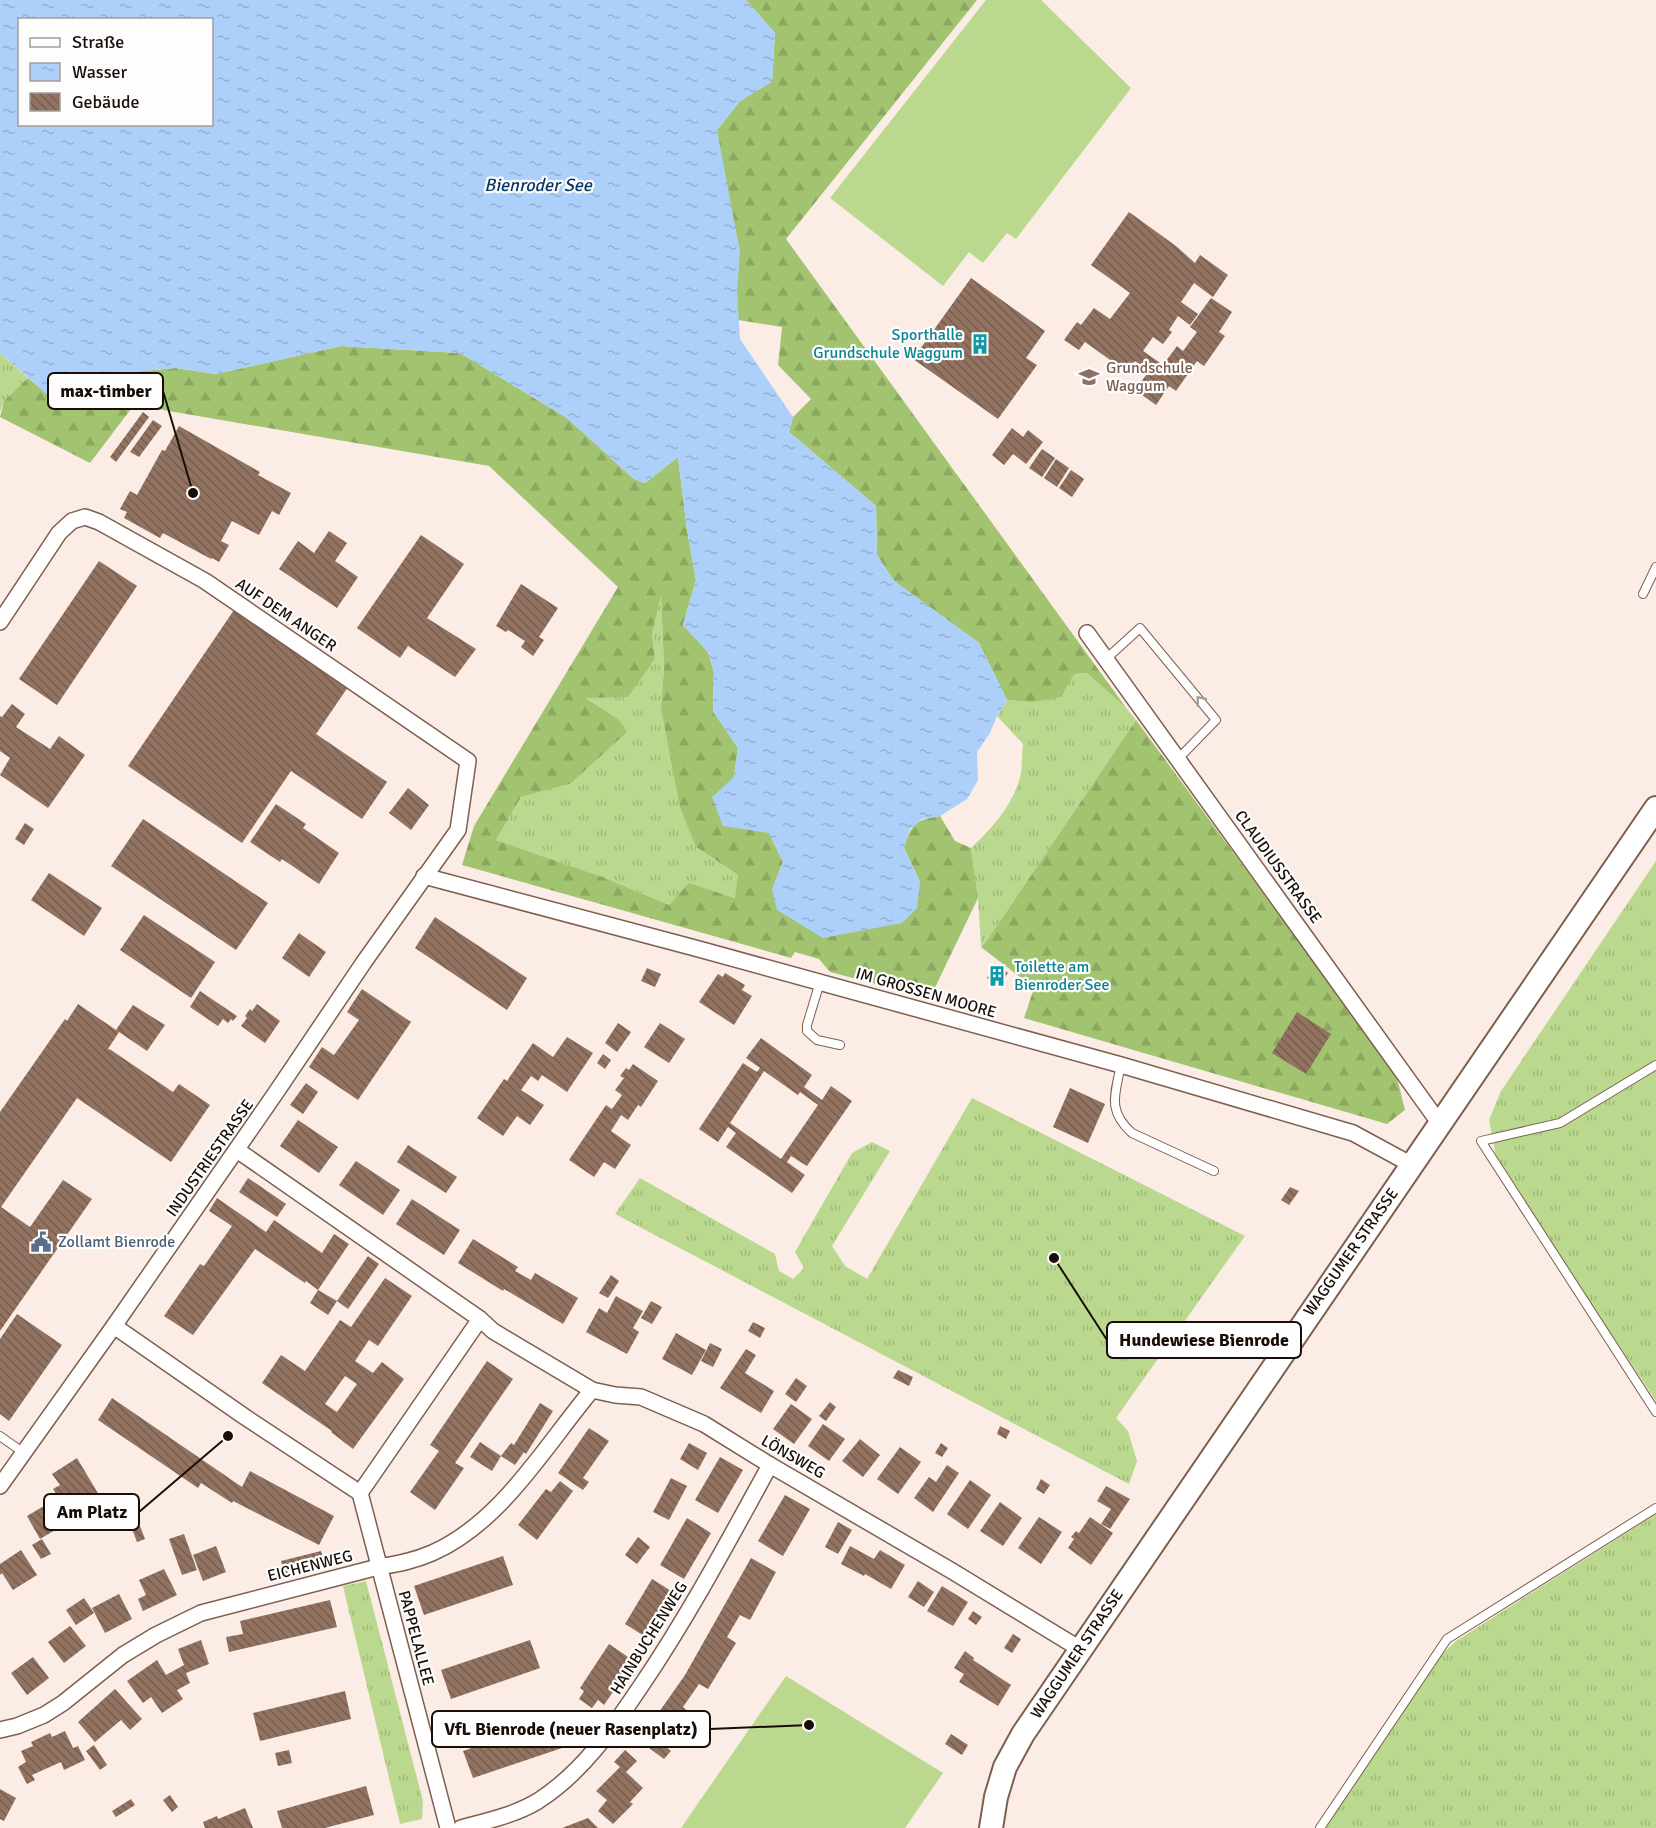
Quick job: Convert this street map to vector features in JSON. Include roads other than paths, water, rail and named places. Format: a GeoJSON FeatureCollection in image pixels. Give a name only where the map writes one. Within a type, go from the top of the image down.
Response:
{"type":"FeatureCollection","features":[{"type":"Feature","properties":{"kind":"street","name":"AUF DEM ANGER"},"geometry":{"type":"LineString","coordinates":[[0,622],[59,533],[72,521],[85,518],[99,522],[205,581],[468,761],[458,830],[424,876]]}},
{"type":"Feature","properties":{"kind":"street","name":"CLAUDIUSSTRASSE"},"geometry":{"type":"LineString","coordinates":[[1087,633],[1440,1124]]}},
{"type":"Feature","properties":{"kind":"street","name":"WAGGUMER STRASSE"},"geometry":{"type":"LineString","coordinates":[[991,1828],[996,1797],[1005,1767],[1023,1734],[1656,808]]}},
{"type":"Feature","properties":{"kind":"street","name":"IM GROSSEN MOORE"},"geometry":{"type":"LineString","coordinates":[[424,876],[1121,1065],[1353,1133],[1412,1165]]}},
{"type":"Feature","properties":{"kind":"street","name":"INDUSTRIESTRASSE"},"geometry":{"type":"LineString","coordinates":[[0,1486],[237,1150],[424,876]]}},
{"type":"Feature","properties":{"kind":"street","name":"LÖNSWEG"},"geometry":{"type":"LineString","coordinates":[[237,1150],[494,1331],[592,1390],[641,1397],[704,1425],[1080,1649]]}},
{"type":"Feature","properties":{"kind":"street"},"geometry":{"type":"LineString","coordinates":[[114,1326],[238,1412],[360,1492],[480,1319]]}},
{"type":"Feature","properties":{"kind":"street","name":"EICHENWEG"},"geometry":{"type":"LineString","coordinates":[[0,1730],[44,1715],[63,1703],[123,1655],[201,1613],[378,1567],[406,1563],[433,1553],[488,1515],[515,1487],[592,1390]]}},
{"type":"Feature","properties":{"kind":"street","name":"HAINBUCHENWEG"},"geometry":{"type":"LineString","coordinates":[[461,1828],[519,1811],[537,1801],[567,1780],[594,1752],[616,1723],[688,1614],[770,1465]]}},
{"type":"Feature","properties":{"kind":"street","name":"PAPPELALLEE"},"geometry":{"type":"LineString","coordinates":[[360,1492],[448,1828]]}},
{"type":"Feature","properties":{"kind":"lane"},"geometry":{"type":"LineString","coordinates":[[1643,594],[1656,567]]}},
{"type":"Feature","properties":{"kind":"lane"},"geometry":{"type":"LineString","coordinates":[[1106,659],[1140,628],[1216,720],[1178,759]]}},
{"type":"Feature","properties":{"kind":"lane"},"geometry":{"type":"LineString","coordinates":[[820,982],[807,1031],[817,1040],[840,1045]]}},
{"type":"Feature","properties":{"kind":"lane"},"geometry":{"type":"LineString","coordinates":[[1121,1065],[1115,1094],[1118,1118],[1122,1124],[1132,1132],[1214,1171]]}},
{"type":"Feature","properties":{"kind":"lane"},"geometry":{"type":"LineString","coordinates":[[1656,1065],[1560,1124],[1481,1141],[1656,1412]]}},
{"type":"Feature","properties":{"kind":"lane"},"geometry":{"type":"LineString","coordinates":[[0,1436],[24,1453]]}},
{"type":"Feature","properties":{"kind":"lane"},"geometry":{"type":"LineString","coordinates":[[1320,1828],[1447,1639],[1656,1509]]}},
{"type":"Feature","properties":{"kind":"water","name":"Bienroder See"},"geometry":{"type":"Polygon","coordinates":[[[0,0],[746,0],[775,33],[772,82],[740,101],[717,130],[740,252],[737,292],[740,339],[793,417],[789,432],[876,506],[877,555],[894,581],[979,643],[1007,700],[977,752],[978,780],[967,799],[940,816],[922,819],[910,829],[904,848],[920,882],[917,908],[902,923],[823,938],[777,910],[772,890],[783,862],[769,833],[723,826],[712,797],[734,777],[738,748],[713,711],[714,673],[708,652],[683,625],[696,580],[678,457],[645,483],[634,479],[567,418],[460,353],[341,346],[216,374],[176,368],[131,372],[99,396],[57,403],[0,353],[0,0]]]}},
{"type":"Feature","properties":{"kind":"place","name":"Sporthalle Grundschule Waggum"},"geometry":{"type":"Point","coordinates":[980,344]}},
{"type":"Feature","properties":{"kind":"place","name":"Grundschule Waggum"},"geometry":{"type":"Point","coordinates":[1089,377]}},
{"type":"Feature","properties":{"kind":"place","name":"max-timber"},"geometry":{"type":"Point","coordinates":[193,493]}},
{"type":"Feature","properties":{"kind":"place","name":"Toilette am Bienroder See"},"geometry":{"type":"Point","coordinates":[997,976]}},
{"type":"Feature","properties":{"kind":"place","name":"Zollamt Bienrode"},"geometry":{"type":"Point","coordinates":[41,1242]}},
{"type":"Feature","properties":{"kind":"place","name":"Hundewiese Bienrode"},"geometry":{"type":"Point","coordinates":[1054,1258]}},
{"type":"Feature","properties":{"kind":"place","name":"Am Platz"},"geometry":{"type":"Point","coordinates":[228,1436]}},
{"type":"Feature","properties":{"kind":"place","name":"VfL Bienrode (neuer Rasenplatz)"},"geometry":{"type":"Point","coordinates":[809,1725]}}]}
